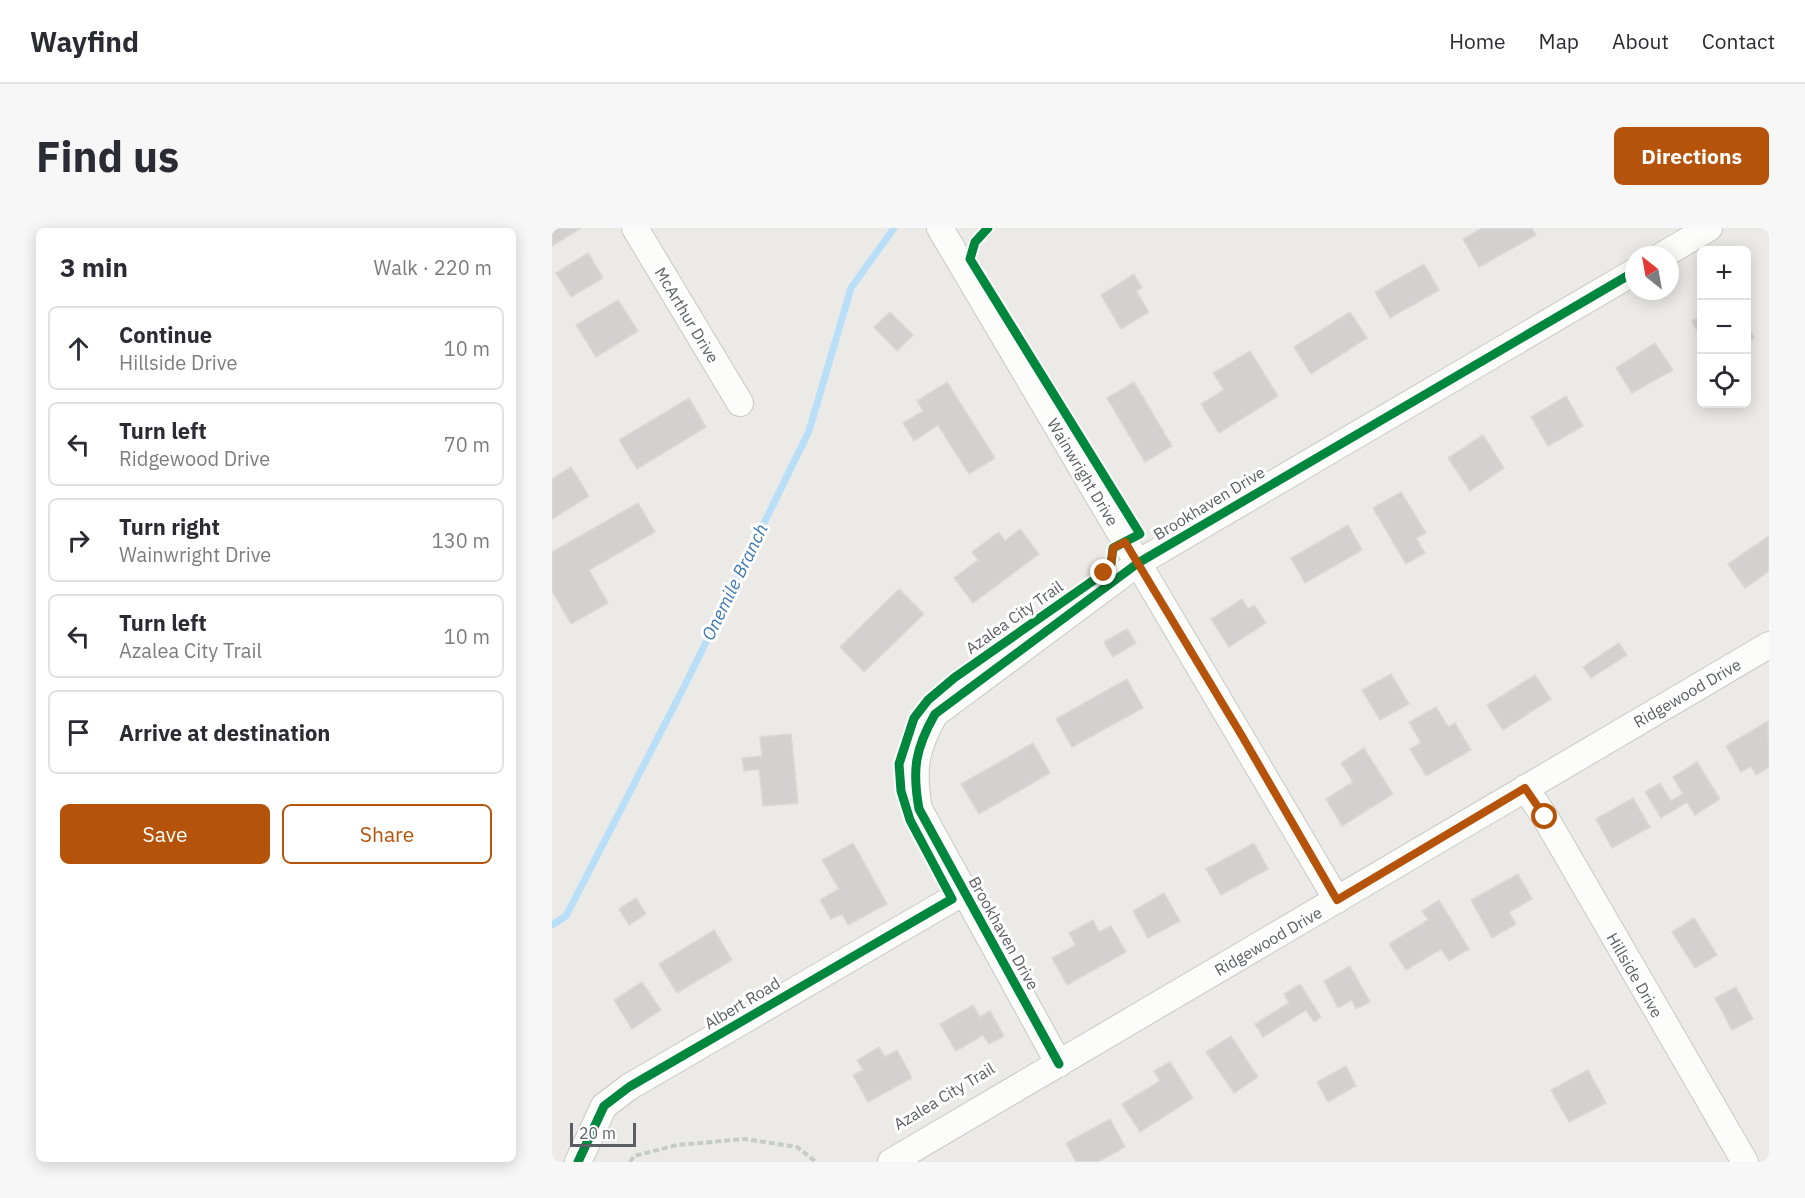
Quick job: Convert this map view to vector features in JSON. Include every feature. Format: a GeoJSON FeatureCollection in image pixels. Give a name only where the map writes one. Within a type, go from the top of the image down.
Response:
{"type":"FeatureCollection","features":[{"type":"Feature","properties":{"kind":"street","name":"McArthur Drive"},"geometry":{"type":"LineString","coordinates":[[635,228],[740,403]]}},
{"type":"Feature","properties":{"kind":"street","name":"Wainwright Drive"},"geometry":{"type":"LineString","coordinates":[[940,228],[1337,900]]}},
{"type":"Feature","properties":{"kind":"street"},"geometry":{"type":"LineString","coordinates":[[1678,246],[1709,228]]}},
{"type":"Feature","properties":{"kind":"street","name":"Brookhaven Drive"},"geometry":{"type":"LineString","coordinates":[[1059,1064],[919,809],[914,781],[916,759],[924,733],[935,714],[1138,562],[1625,277]]}},
{"type":"Feature","properties":{"kind":"street","name":"Ridgewood Drive"},"geometry":{"type":"LineString","coordinates":[[891,1162],[1769,645]]}},
{"type":"Feature","properties":{"kind":"street","name":"Hillside Drive"},"geometry":{"type":"LineString","coordinates":[[1525,788],[1545,817],[1744,1162]]}},
{"type":"Feature","properties":{"kind":"street","name":"Albert Road"},"geometry":{"type":"LineString","coordinates":[[578,1162],[604,1106],[629,1087],[964,892]]}},
{"type":"Feature","properties":{"kind":"path"},"geometry":{"type":"LineString","coordinates":[[972,250],[975,242],[988,228]]}},
{"type":"Feature","properties":{"kind":"path"},"geometry":{"type":"LineString","coordinates":[[630,1162],[634,1156],[677,1145],[745,1139],[797,1147],[816,1162]]}},
{"type":"Feature","properties":{"kind":"building"},"geometry":{"type":"Polygon","coordinates":[[[552,228],[581,228],[552,246],[552,228]]]}},
{"type":"Feature","properties":{"kind":"building"},"geometry":{"type":"Polygon","coordinates":[[[1482,228],[1532,228],[1536,235],[1479,267],[1463,239],[1482,228]]]}},
{"type":"Feature","properties":{"kind":"building"},"geometry":{"type":"Polygon","coordinates":[[[588,253],[603,278],[571,297],[556,273],[588,253]]]}},
{"type":"Feature","properties":{"kind":"building"},"geometry":{"type":"Polygon","coordinates":[[[1424,264],[1439,290],[1390,318],[1375,292],[1424,264]]]}},
{"type":"Feature","properties":{"kind":"building"},"geometry":{"type":"Polygon","coordinates":[[[1134,274],[1142,288],[1136,291],[1149,312],[1121,329],[1101,295],[1134,274]]]}},
{"type":"Feature","properties":{"kind":"building"},"geometry":{"type":"Polygon","coordinates":[[[618,300],[638,331],[596,357],[576,325],[618,300]]]}},
{"type":"Feature","properties":{"kind":"building"},"geometry":{"type":"Polygon","coordinates":[[[890,312],[913,335],[897,351],[874,327],[890,312]]]}},
{"type":"Feature","properties":{"kind":"building"},"geometry":{"type":"Polygon","coordinates":[[[1350,312],[1367,338],[1311,374],[1294,347],[1350,312]]]}},
{"type":"Feature","properties":{"kind":"building"},"geometry":{"type":"Polygon","coordinates":[[[1697,318],[1697,330],[1692,321],[1697,318]]]}},
{"type":"Feature","properties":{"kind":"building"},"geometry":{"type":"Polygon","coordinates":[[[1655,343],[1673,370],[1632,393],[1616,368],[1655,343]]]}},
{"type":"Feature","properties":{"kind":"building"},"geometry":{"type":"Polygon","coordinates":[[[1250,351],[1278,396],[1219,433],[1201,404],[1224,390],[1213,373],[1250,351]]]}},
{"type":"Feature","properties":{"kind":"building"},"geometry":{"type":"Polygon","coordinates":[[[947,382],[995,458],[969,474],[938,425],[914,441],[903,423],[923,411],[917,401],[947,382]]]}},
{"type":"Feature","properties":{"kind":"building"},"geometry":{"type":"Polygon","coordinates":[[[1134,382],[1172,446],[1145,462],[1107,398],[1134,382]]]}},
{"type":"Feature","properties":{"kind":"building"},"geometry":{"type":"Polygon","coordinates":[[[1566,396],[1583,426],[1548,446],[1531,417],[1566,396]]]}},
{"type":"Feature","properties":{"kind":"building"},"geometry":{"type":"Polygon","coordinates":[[[689,398],[706,427],[637,469],[619,440],[689,398]]]}},
{"type":"Feature","properties":{"kind":"building"},"geometry":{"type":"Polygon","coordinates":[[[1483,435],[1504,468],[1470,491],[1448,458],[1483,435]]]}},
{"type":"Feature","properties":{"kind":"building"},"geometry":{"type":"Polygon","coordinates":[[[571,467],[589,496],[552,519],[552,479],[571,467]]]}},
{"type":"Feature","properties":{"kind":"building"},"geometry":{"type":"Polygon","coordinates":[[[1401,492],[1426,533],[1416,538],[1425,553],[1406,564],[1373,508],[1401,492]]]}},
{"type":"Feature","properties":{"kind":"building"},"geometry":{"type":"Polygon","coordinates":[[[638,503],[655,532],[589,570],[608,603],[571,624],[552,591],[552,552],[638,503]]]}},
{"type":"Feature","properties":{"kind":"building"},"geometry":{"type":"Polygon","coordinates":[[[1348,525],[1362,550],[1305,583],[1291,558],[1348,525]]]}},
{"type":"Feature","properties":{"kind":"building"},"geometry":{"type":"Polygon","coordinates":[[[1020,529],[1039,554],[973,603],[954,578],[978,560],[972,552],[999,532],[1005,541],[1020,529]]]}},
{"type":"Feature","properties":{"kind":"building"},"geometry":{"type":"Polygon","coordinates":[[[1769,536],[1769,571],[1745,588],[1728,564],[1769,536]]]}},
{"type":"Feature","properties":{"kind":"building"},"geometry":{"type":"Polygon","coordinates":[[[899,589],[924,614],[864,672],[840,647],[899,589]]]}},
{"type":"Feature","properties":{"kind":"building"},"geometry":{"type":"Polygon","coordinates":[[[1242,599],[1248,609],[1254,605],[1266,623],[1229,647],[1211,619],[1242,599]]]}},
{"type":"Feature","properties":{"kind":"building"},"geometry":{"type":"Polygon","coordinates":[[[1127,629],[1136,643],[1113,657],[1104,642],[1127,629]]]}},
{"type":"Feature","properties":{"kind":"building"},"geometry":{"type":"Polygon","coordinates":[[[1619,643],[1627,655],[1591,678],[1583,667],[1619,643]]]}},
{"type":"Feature","properties":{"kind":"building"},"geometry":{"type":"Polygon","coordinates":[[[1391,674],[1409,704],[1380,720],[1362,690],[1391,674]]]}},
{"type":"Feature","properties":{"kind":"building"},"geometry":{"type":"Polygon","coordinates":[[[1535,675],[1551,699],[1503,730],[1487,705],[1535,675]]]}},
{"type":"Feature","properties":{"kind":"building"},"geometry":{"type":"Polygon","coordinates":[[[1127,679],[1143,708],[1072,747],[1056,719],[1127,679]]]}},
{"type":"Feature","properties":{"kind":"building"},"geometry":{"type":"Polygon","coordinates":[[[1436,707],[1448,727],[1455,723],[1471,750],[1426,776],[1410,749],[1421,743],[1409,722],[1436,707]]]}},
{"type":"Feature","properties":{"kind":"building"},"geometry":{"type":"Polygon","coordinates":[[[1768,721],[1769,767],[1756,775],[1751,766],[1741,772],[1726,746],[1768,721]]]}},
{"type":"Feature","properties":{"kind":"building"},"geometry":{"type":"Polygon","coordinates":[[[791,734],[798,803],[763,806],[759,769],[744,771],[742,758],[762,756],[760,737],[791,734]]]}},
{"type":"Feature","properties":{"kind":"building"},"geometry":{"type":"Polygon","coordinates":[[[1033,743],[1050,773],[979,814],[961,784],[1033,743]]]}},
{"type":"Feature","properties":{"kind":"building"},"geometry":{"type":"Polygon","coordinates":[[[1364,748],[1393,794],[1342,826],[1326,799],[1353,782],[1341,763],[1364,748]]]}},
{"type":"Feature","properties":{"kind":"building"},"geometry":{"type":"Polygon","coordinates":[[[1697,762],[1720,799],[1695,815],[1687,802],[1661,818],[1645,792],[1660,783],[1671,801],[1683,794],[1673,777],[1697,762]]]}},
{"type":"Feature","properties":{"kind":"building"},"geometry":{"type":"Polygon","coordinates":[[[1633,798],[1650,827],[1612,848],[1596,819],[1633,798]]]}},
{"type":"Feature","properties":{"kind":"building"},"geometry":{"type":"Polygon","coordinates":[[[853,843],[887,904],[848,925],[842,914],[831,919],[820,900],[839,889],[822,860],[853,843]]]}},
{"type":"Feature","properties":{"kind":"building"},"geometry":{"type":"Polygon","coordinates":[[[1254,843],[1268,869],[1221,895],[1206,869],[1254,843]]]}},
{"type":"Feature","properties":{"kind":"building"},"geometry":{"type":"Polygon","coordinates":[[[1518,874],[1532,899],[1509,912],[1516,924],[1492,938],[1471,900],[1518,874]]]}},
{"type":"Feature","properties":{"kind":"building"},"geometry":{"type":"Polygon","coordinates":[[[1164,893],[1180,921],[1148,938],[1133,911],[1164,893]]]}},
{"type":"Feature","properties":{"kind":"building"},"geometry":{"type":"Polygon","coordinates":[[[636,898],[646,914],[629,925],[619,909],[636,898]]]}},
{"type":"Feature","properties":{"kind":"building"},"geometry":{"type":"Polygon","coordinates":[[[1439,900],[1469,949],[1449,961],[1441,949],[1406,970],[1389,944],[1428,920],[1422,911],[1439,900]]]}},
{"type":"Feature","properties":{"kind":"building"},"geometry":{"type":"Polygon","coordinates":[[[1694,918],[1717,955],[1695,968],[1672,932],[1694,918]]]}},
{"type":"Feature","properties":{"kind":"building"},"geometry":{"type":"Polygon","coordinates":[[[1093,920],[1099,932],[1111,926],[1126,952],[1067,985],[1052,958],[1076,945],[1069,933],[1093,920]]]}},
{"type":"Feature","properties":{"kind":"building"},"geometry":{"type":"Polygon","coordinates":[[[714,930],[732,960],[677,993],[659,964],[714,930]]]}},
{"type":"Feature","properties":{"kind":"building"},"geometry":{"type":"Polygon","coordinates":[[[1350,966],[1370,1002],[1356,1009],[1352,1000],[1338,1008],[1324,981],[1350,966]]]}},
{"type":"Feature","properties":{"kind":"building"},"geometry":{"type":"Polygon","coordinates":[[[642,982],[661,1010],[632,1029],[614,1000],[642,982]]]}},
{"type":"Feature","properties":{"kind":"building"},"geometry":{"type":"Polygon","coordinates":[[[1300,984],[1321,1017],[1314,1022],[1306,1010],[1263,1037],[1255,1024],[1289,1003],[1284,994],[1300,984]]]}},
{"type":"Feature","properties":{"kind":"building"},"geometry":{"type":"Polygon","coordinates":[[[1736,987],[1753,1019],[1732,1030],[1715,998],[1736,987]]]}},
{"type":"Feature","properties":{"kind":"building"},"geometry":{"type":"Polygon","coordinates":[[[973,1005],[980,1017],[990,1011],[1004,1036],[989,1044],[983,1035],[956,1051],[940,1024],[973,1005]]]}},
{"type":"Feature","properties":{"kind":"building"},"geometry":{"type":"Polygon","coordinates":[[[1231,1036],[1258,1077],[1234,1093],[1206,1052],[1231,1036]]]}},
{"type":"Feature","properties":{"kind":"building"},"geometry":{"type":"Polygon","coordinates":[[[879,1047],[885,1057],[897,1050],[912,1078],[868,1102],[853,1075],[863,1070],[857,1060],[879,1047]]]}},
{"type":"Feature","properties":{"kind":"building"},"geometry":{"type":"Polygon","coordinates":[[[1170,1062],[1193,1098],[1140,1132],[1122,1104],[1160,1081],[1154,1071],[1170,1062]]]}},
{"type":"Feature","properties":{"kind":"building"},"geometry":{"type":"Polygon","coordinates":[[[1346,1066],[1356,1086],[1328,1102],[1317,1082],[1346,1066]]]}},
{"type":"Feature","properties":{"kind":"building"},"geometry":{"type":"Polygon","coordinates":[[[1588,1070],[1606,1103],[1569,1122],[1551,1090],[1588,1070]]]}},
{"type":"Feature","properties":{"kind":"building"},"geometry":{"type":"Polygon","coordinates":[[[1110,1119],[1125,1147],[1098,1162],[1076,1162],[1066,1143],[1110,1119]]]}},
{"type":"Feature","properties":{"kind":"waterway","name":"Onemile Branch"},"geometry":{"type":"LineString","coordinates":[[552,925],[566,916],[687,681],[809,431],[851,288],[894,228]]}},
{"type":"Feature","properties":{"kind":"cycle path","name":"Azalea City Trail"},"geometry":{"type":"LineString","coordinates":[[578,1162],[604,1106],[629,1087],[952,899],[910,820],[901,791],[899,764],[914,718],[928,700],[954,678],[1104,573],[1111,564],[1113,548],[1140,534],[970,259],[975,242],[988,228]]}},
{"type":"Feature","properties":{"kind":"cycle path"},"geometry":{"type":"LineString","coordinates":[[1059,1064],[919,809],[916,783],[917,760],[923,738],[935,714],[1138,563],[1625,277]]}},
{"type":"Feature","properties":{"kind":"route"},"geometry":{"type":"LineString","coordinates":[[1104,573],[1111,564],[1113,548],[1125,542],[1242,736],[1337,900],[1525,788],[1545,817]]}}]}
